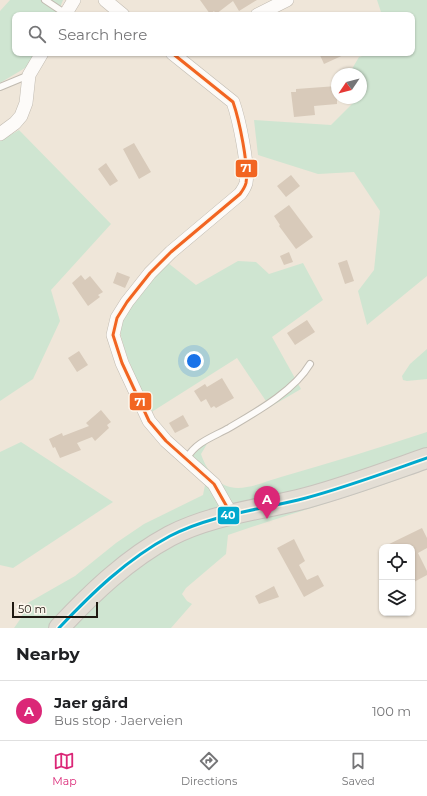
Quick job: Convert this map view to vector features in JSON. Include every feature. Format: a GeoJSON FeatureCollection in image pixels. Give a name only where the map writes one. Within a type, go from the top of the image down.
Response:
{"type":"FeatureCollection","features":[{"type":"Feature","properties":{"kind":"main road"},"geometry":{"type":"LineString","coordinates":[[59,628],[110,578],[143,552],[188,528],[231,514],[306,498],[427,458]]}},
{"type":"Feature","properties":{"kind":"street"},"geometry":{"type":"LineString","coordinates":[[66,12],[74,0]]}},
{"type":"Feature","properties":{"kind":"street"},"geometry":{"type":"LineString","coordinates":[[105,0],[119,12]]}},
{"type":"Feature","properties":{"kind":"street"},"geometry":{"type":"LineString","coordinates":[[263,12],[287,0]]}},
{"type":"Feature","properties":{"kind":"street"},"geometry":{"type":"LineString","coordinates":[[0,134],[21,116],[26,103],[29,75],[40,56]]}},
{"type":"Feature","properties":{"kind":"street"},"geometry":{"type":"LineString","coordinates":[[176,56],[233,102],[237,113],[246,184],[240,194],[171,252],[146,278],[127,302],[114,325],[113,336],[116,349],[149,420],[166,441],[187,458],[214,484],[231,514]]}},
{"type":"Feature","properties":{"kind":"lane"},"geometry":{"type":"LineString","coordinates":[[45,0],[62,12]]}},
{"type":"Feature","properties":{"kind":"lane"},"geometry":{"type":"LineString","coordinates":[[0,88],[29,75]]}},
{"type":"Feature","properties":{"kind":"lane"},"geometry":{"type":"LineString","coordinates":[[187,458],[198,444],[240,421],[292,386],[310,364]]}},
{"type":"Feature","properties":{"kind":"green space"},"geometry":{"type":"Polygon","coordinates":[[[10,0],[63,0],[58,12],[12,12],[12,56],[35,56],[30,65],[0,83],[0,11],[10,0]]]}},
{"type":"Feature","properties":{"kind":"green space"},"geometry":{"type":"Polygon","coordinates":[[[377,0],[427,0],[427,276],[367,325],[358,291],[374,270],[380,211],[354,172],[318,174],[258,155],[254,120],[331,125],[352,104],[367,104],[367,68],[353,68],[359,57],[362,56],[415,56],[415,12],[381,12],[377,0]]]}},
{"type":"Feature","properties":{"kind":"green space"},"geometry":{"type":"Polygon","coordinates":[[[19,130],[111,224],[51,290],[60,321],[33,379],[0,401],[0,141],[19,130]]]}},
{"type":"Feature","properties":{"kind":"green space"},"geometry":{"type":"Polygon","coordinates":[[[238,261],[256,262],[269,274],[303,263],[323,300],[272,337],[301,389],[270,407],[237,358],[150,413],[123,344],[120,326],[126,311],[140,293],[168,263],[196,285],[238,261]]]}},
{"type":"Feature","properties":{"kind":"green space"},"geometry":{"type":"Polygon","coordinates":[[[427,349],[427,379],[403,380],[402,376],[410,364],[427,349]]]}},
{"type":"Feature","properties":{"kind":"green space"},"geometry":{"type":"Polygon","coordinates":[[[427,432],[427,469],[378,487],[228,535],[226,554],[186,588],[182,594],[187,601],[192,604],[171,628],[14,628],[21,618],[26,604],[75,576],[116,543],[144,524],[203,495],[205,485],[190,469],[175,457],[207,444],[201,454],[205,464],[216,479],[230,487],[243,488],[336,461],[427,432]]]}},
{"type":"Feature","properties":{"kind":"green space"},"geometry":{"type":"Polygon","coordinates":[[[21,442],[113,502],[13,568],[0,565],[0,452],[21,442]]]}},
{"type":"Feature","properties":{"kind":"building"},"geometry":{"type":"Polygon","coordinates":[[[200,0],[257,0],[239,11],[233,1],[219,12],[209,12],[200,0]]]}},
{"type":"Feature","properties":{"kind":"building"},"geometry":{"type":"Polygon","coordinates":[[[320,56],[341,56],[324,64],[320,56]]]}},
{"type":"Feature","properties":{"kind":"building"},"geometry":{"type":"Polygon","coordinates":[[[331,86],[331,104],[337,104],[314,106],[315,115],[294,117],[291,92],[296,92],[296,89],[331,86]]]}},
{"type":"Feature","properties":{"kind":"building"},"geometry":{"type":"Polygon","coordinates":[[[134,143],[151,172],[139,179],[123,149],[134,143]]]}},
{"type":"Feature","properties":{"kind":"building"},"geometry":{"type":"Polygon","coordinates":[[[106,163],[118,181],[110,186],[98,169],[106,163]]]}},
{"type":"Feature","properties":{"kind":"building"},"geometry":{"type":"Polygon","coordinates":[[[291,175],[300,186],[286,197],[277,186],[291,175]]]}},
{"type":"Feature","properties":{"kind":"building"},"geometry":{"type":"Polygon","coordinates":[[[289,205],[313,237],[296,249],[279,226],[280,225],[274,216],[289,205]]]}},
{"type":"Feature","properties":{"kind":"building"},"geometry":{"type":"Polygon","coordinates":[[[289,252],[293,262],[284,265],[280,256],[289,252]]]}},
{"type":"Feature","properties":{"kind":"building"},"geometry":{"type":"Polygon","coordinates":[[[347,260],[354,281],[345,284],[338,263],[347,260]]]}},
{"type":"Feature","properties":{"kind":"building"},"geometry":{"type":"Polygon","coordinates":[[[117,272],[130,277],[125,288],[113,283],[117,272]]]}},
{"type":"Feature","properties":{"kind":"building"},"geometry":{"type":"Polygon","coordinates":[[[81,275],[85,280],[90,276],[103,292],[98,295],[100,297],[88,306],[72,283],[81,275]]]}},
{"type":"Feature","properties":{"kind":"building"},"geometry":{"type":"Polygon","coordinates":[[[307,320],[315,332],[295,345],[287,333],[307,320]]]}},
{"type":"Feature","properties":{"kind":"building"},"geometry":{"type":"Polygon","coordinates":[[[79,351],[88,365],[77,372],[68,358],[79,351]]]}},
{"type":"Feature","properties":{"kind":"building"},"geometry":{"type":"Polygon","coordinates":[[[222,378],[234,398],[216,408],[214,406],[211,408],[206,399],[201,402],[194,391],[205,384],[207,387],[222,378]]]}},
{"type":"Feature","properties":{"kind":"building"},"geometry":{"type":"Polygon","coordinates":[[[101,410],[111,422],[107,425],[109,428],[95,441],[92,437],[77,443],[81,450],[60,458],[49,439],[62,433],[63,436],[89,426],[86,423],[101,410]]]}},
{"type":"Feature","properties":{"kind":"building"},"geometry":{"type":"Polygon","coordinates":[[[183,415],[189,426],[175,433],[169,423],[183,415]]]}},
{"type":"Feature","properties":{"kind":"building"},"geometry":{"type":"Polygon","coordinates":[[[422,528],[427,538],[427,548],[418,553],[427,571],[427,575],[415,581],[415,544],[389,544],[422,528]]]}},
{"type":"Feature","properties":{"kind":"building"},"geometry":{"type":"Polygon","coordinates":[[[294,539],[305,561],[299,565],[307,580],[318,575],[324,586],[304,597],[277,548],[294,539]]]}},
{"type":"Feature","properties":{"kind":"building"},"geometry":{"type":"Polygon","coordinates":[[[274,586],[279,597],[259,604],[255,596],[274,586]]]}},
{"type":"Feature","properties":{"kind":"transit line","name":"71"},"geometry":{"type":"LineString","coordinates":[[176,56],[233,102],[241,131],[245,154],[247,175],[246,183],[240,194],[171,252],[150,273],[127,302],[117,318],[113,335],[122,363],[149,421],[166,441],[214,484],[231,514]]}},
{"type":"Feature","properties":{"kind":"transit line","name":"40"},"geometry":{"type":"LineString","coordinates":[[59,628],[84,602],[125,566],[139,555],[170,536],[203,522],[306,498],[427,458]]}},
{"type":"Feature","properties":{"kind":"place","name":"Jaer gård"},"geometry":{"type":"Point","coordinates":[267,519]}}]}
